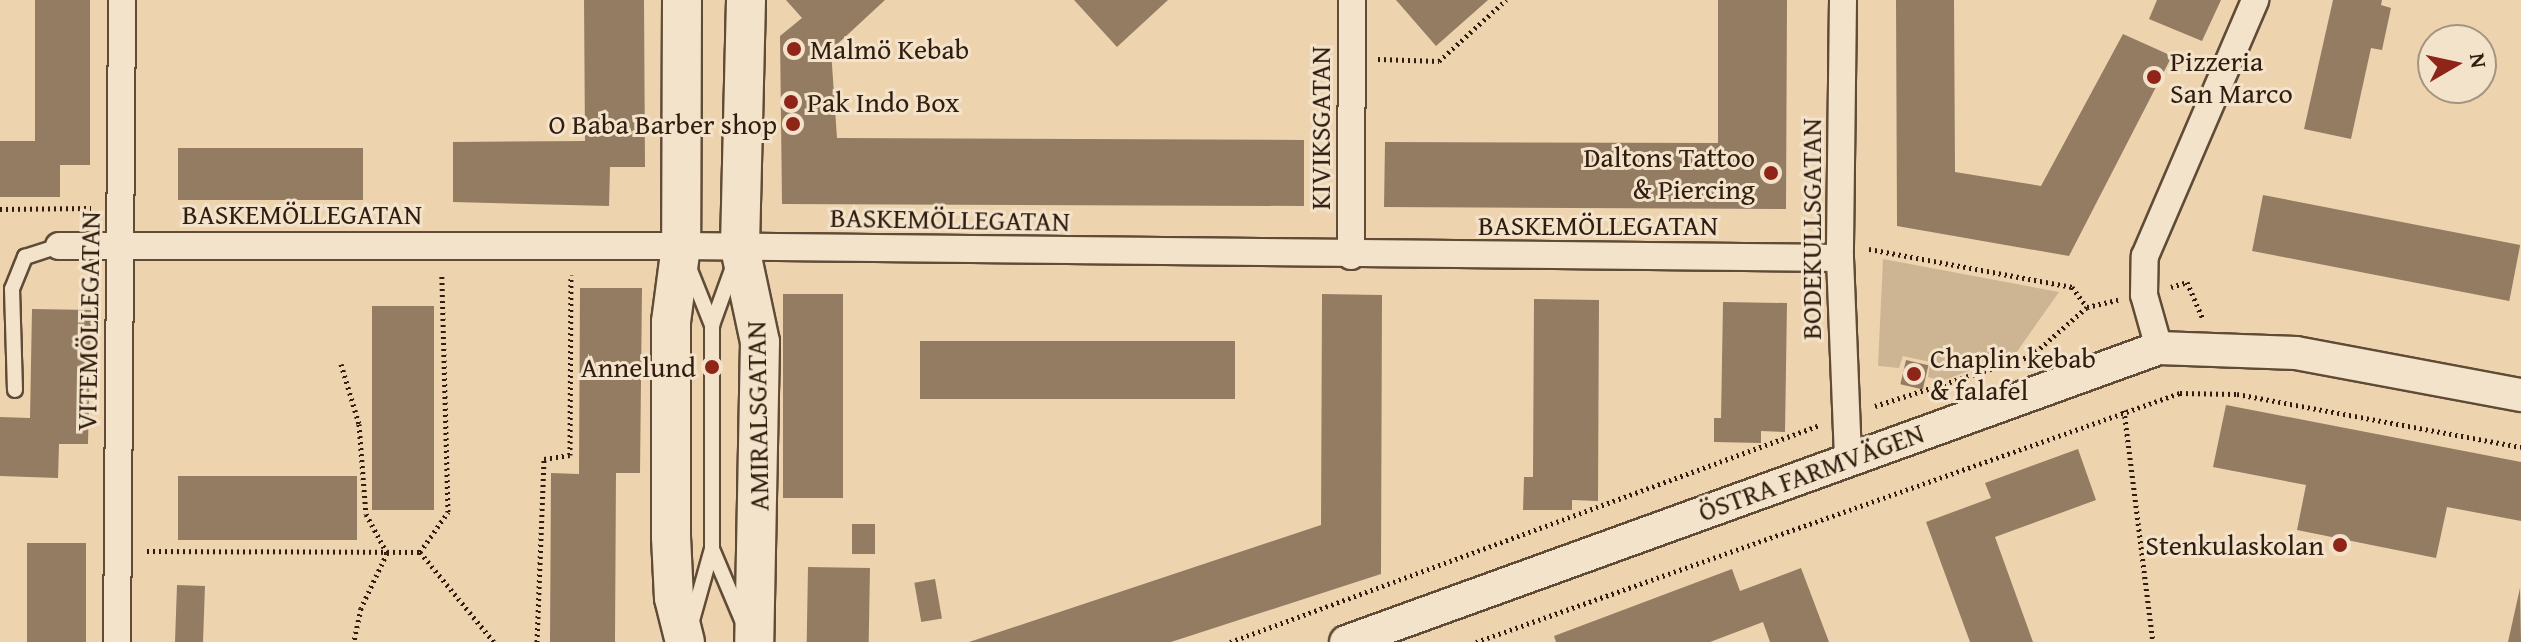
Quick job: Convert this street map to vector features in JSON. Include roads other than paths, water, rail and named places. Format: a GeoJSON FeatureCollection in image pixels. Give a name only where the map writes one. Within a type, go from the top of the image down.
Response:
{"type":"FeatureCollection","features":[{"type":"Feature","properties":{"kind":"main road"},"geometry":{"type":"LineString","coordinates":[[682,0],[681,246],[671,322],[671,561],[686,642]]}},
{"type":"Feature","properties":{"kind":"main road","name":"AMIRALSGATAN"},"geometry":{"type":"LineString","coordinates":[[746,0],[740,248],[760,333],[753,642]]}},
{"type":"Feature","properties":{"kind":"street","name":"VITEMÖLLEGATAN"},"geometry":{"type":"LineString","coordinates":[[117,642],[122,0]]}},
{"type":"Feature","properties":{"kind":"street","name":"KIVIKSGATAN"},"geometry":{"type":"LineString","coordinates":[[1351,256],[1352,0]]}},
{"type":"Feature","properties":{"kind":"street","name":"BODEKULLSGATAN"},"geometry":{"type":"LineString","coordinates":[[1843,0],[1840,251],[1848,458]]}},
{"type":"Feature","properties":{"kind":"street"},"geometry":{"type":"LineString","coordinates":[[2159,348],[2144,295],[2145,256],[2255,0]]}},
{"type":"Feature","properties":{"kind":"street","name":"BASKEMÖLLEGATAN"},"geometry":{"type":"LineString","coordinates":[[59,246],[681,246],[1351,256],[1840,251]]}},
{"type":"Feature","properties":{"kind":"street","name":"ÖSTRA FARMVÄGEN"},"geometry":{"type":"LineString","coordinates":[[1346,642],[2159,348],[2198,347],[2296,353],[2521,395]]}},
{"type":"Feature","properties":{"kind":"lane"},"geometry":{"type":"LineString","coordinates":[[15,390],[12,289],[25,257],[59,246]]}},
{"type":"Feature","properties":{"kind":"lane"},"geometry":{"type":"LineString","coordinates":[[681,246],[712,325]]}},
{"type":"Feature","properties":{"kind":"lane"},"geometry":{"type":"LineString","coordinates":[[686,642],[712,549],[712,325],[740,248]]}},
{"type":"Feature","properties":{"kind":"lane"},"geometry":{"type":"LineString","coordinates":[[712,549],[753,642]]}},
{"type":"Feature","properties":{"kind":"place","name":"Malmö Kebab"},"geometry":{"type":"Point","coordinates":[794,49]}},
{"type":"Feature","properties":{"kind":"place","name":"Pizzeria San Marco"},"geometry":{"type":"Point","coordinates":[2154,77]}},
{"type":"Feature","properties":{"kind":"place","name":"Pak Indo Box"},"geometry":{"type":"Point","coordinates":[791,102]}},
{"type":"Feature","properties":{"kind":"place","name":"O Baba Barber shop"},"geometry":{"type":"Point","coordinates":[793,124]}},
{"type":"Feature","properties":{"kind":"place","name":"Daltons Tattoo & Piercing"},"geometry":{"type":"Point","coordinates":[1771,173]}},
{"type":"Feature","properties":{"kind":"place","name":"Annelund"},"geometry":{"type":"Point","coordinates":[712,367]}},
{"type":"Feature","properties":{"kind":"place","name":"Chaplin kebab & falafel"},"geometry":{"type":"Point","coordinates":[1914,374]}},
{"type":"Feature","properties":{"kind":"place","name":"Stenkulaskolan"},"geometry":{"type":"Point","coordinates":[2340,545]}}]}
